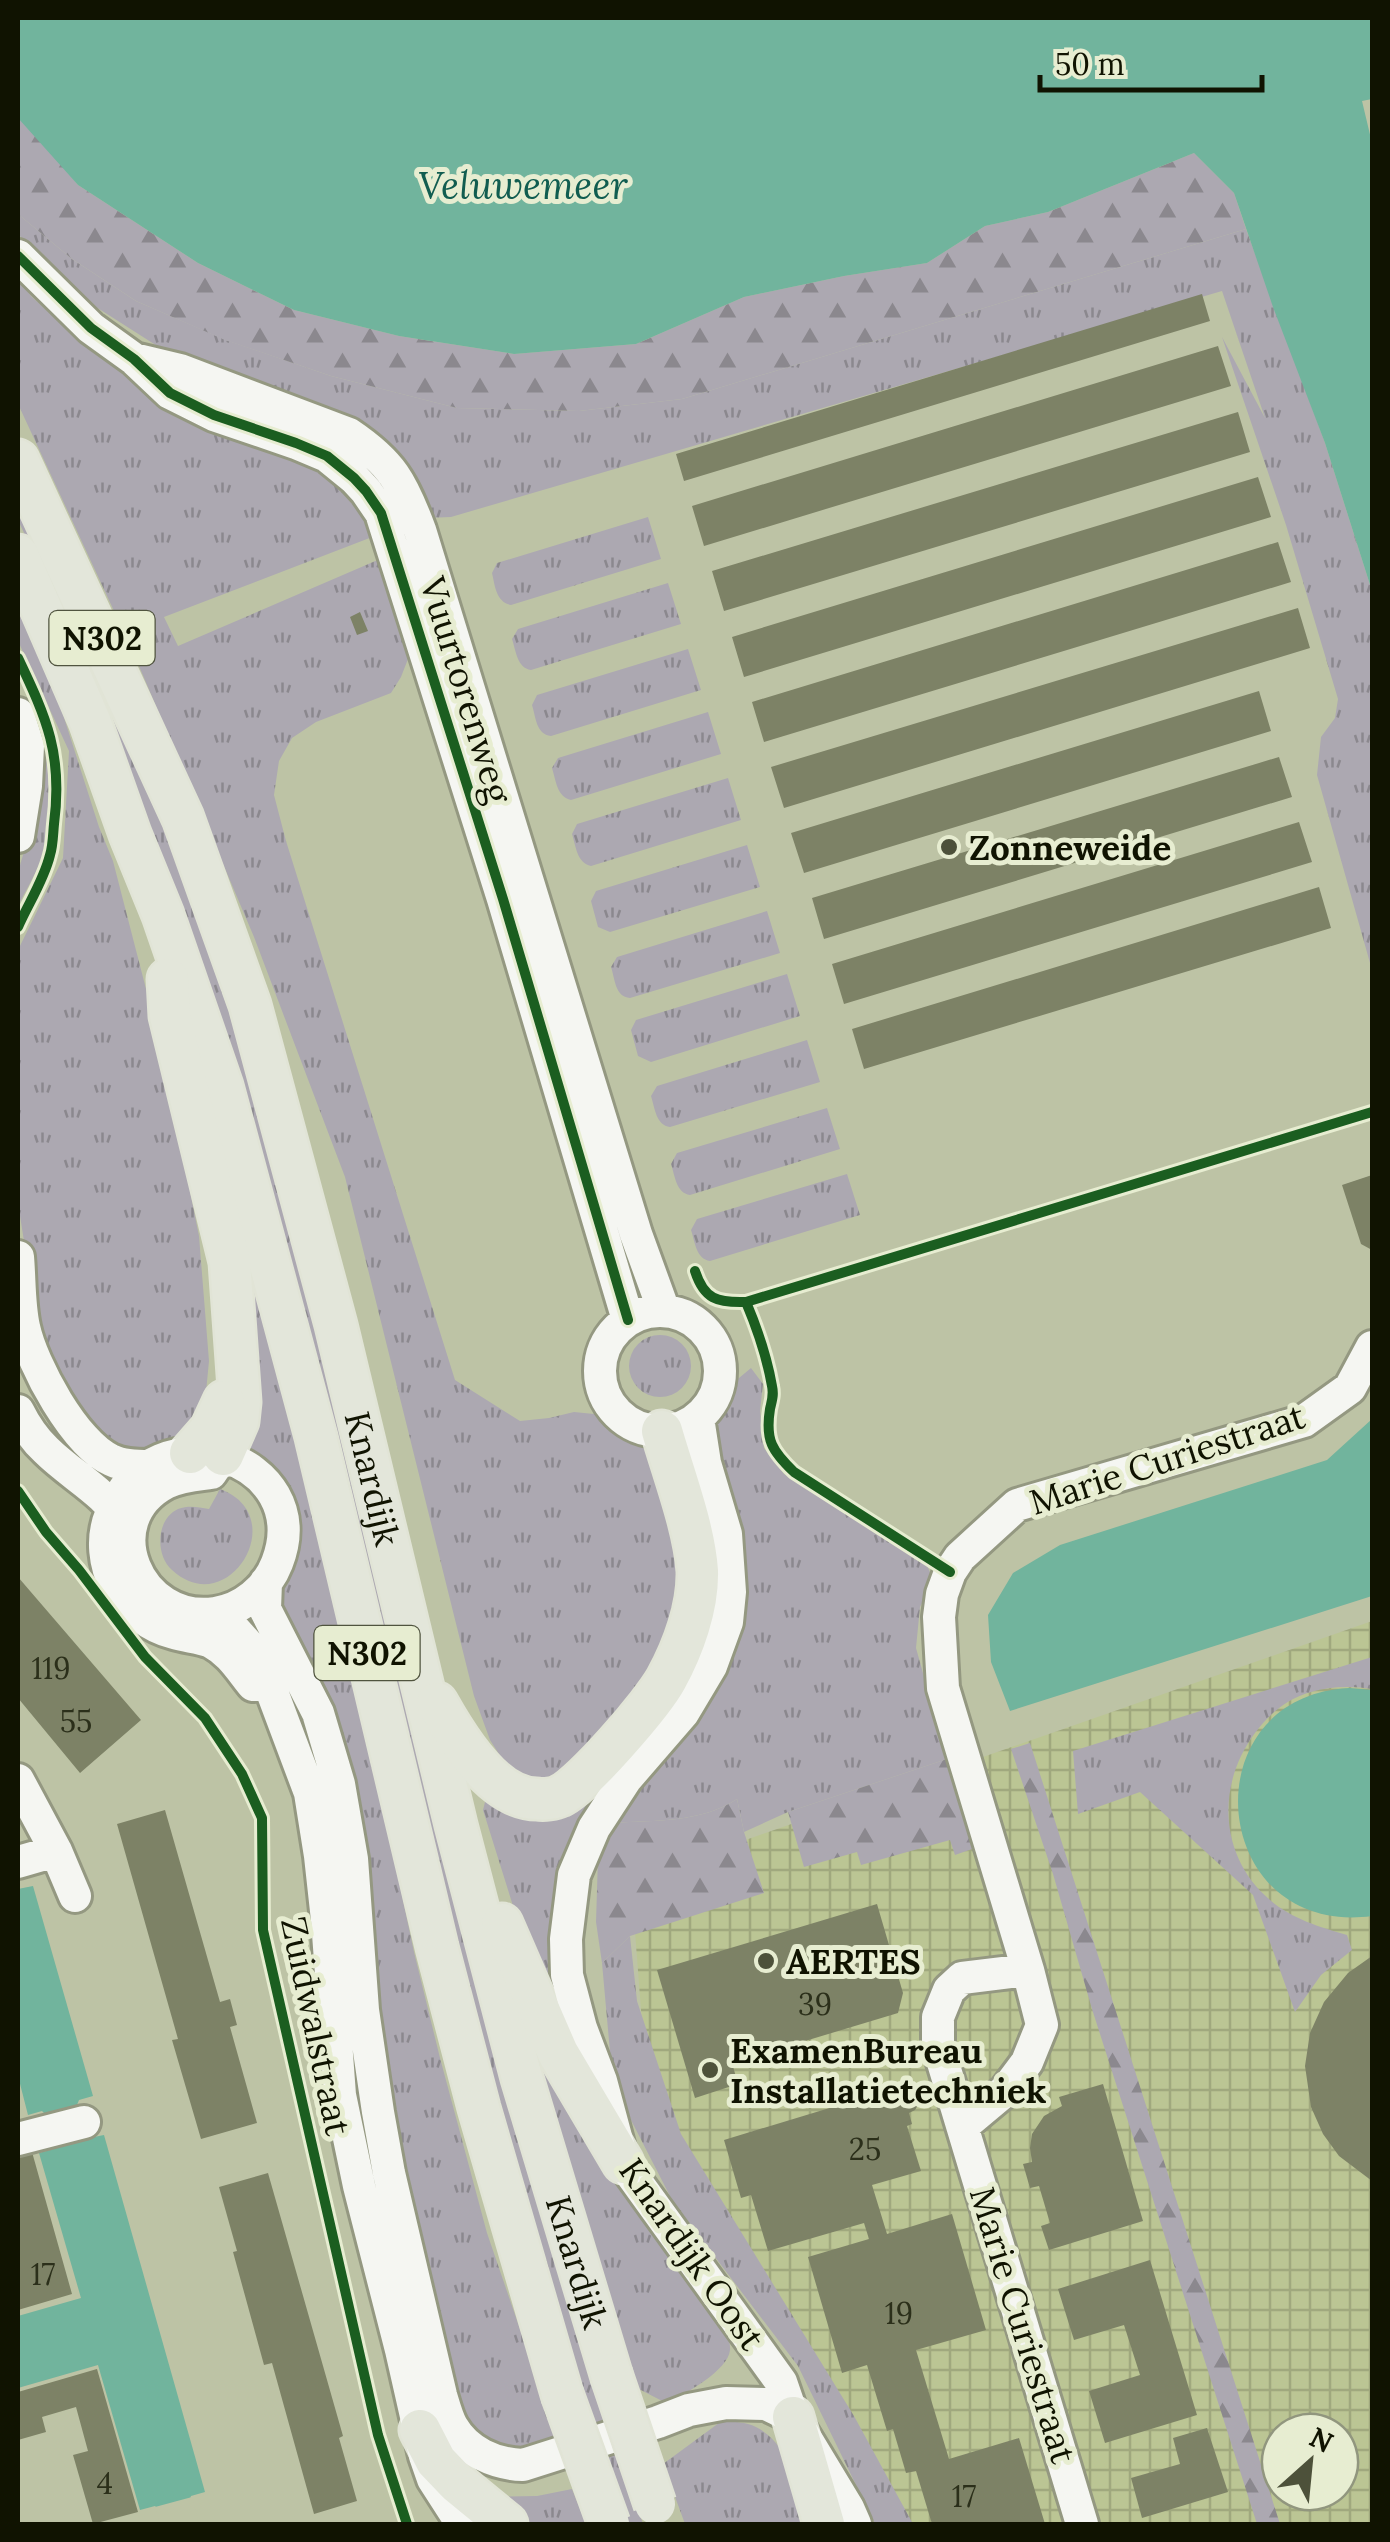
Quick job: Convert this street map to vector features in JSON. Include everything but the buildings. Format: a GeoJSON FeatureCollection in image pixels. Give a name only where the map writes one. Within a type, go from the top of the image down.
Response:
{"type":"FeatureCollection","features":[{"type":"Feature","properties":{"kind":"main road","name":"Knardijk"},"geometry":{"type":"LineString","coordinates":[[18,460],[183,818],[250,1005],[336,1325],[456,1826],[522,2078],[611,2374],[658,2514]]}},
{"type":"Feature","properties":{"kind":"main road","name":"Knardijk"},"geometry":{"type":"LineString","coordinates":[[18,555],[90,722],[164,915],[222,1086],[316,1437],[437,1948],[479,2108],[562,2394],[609,2524]]}},
{"type":"Feature","properties":{"kind":"main road","name":"N302"},"geometry":{"type":"LineString","coordinates":[[164,915],[170,1016],[230,1262],[236,1364],[206,1454]]}},
{"type":"Feature","properties":{"kind":"main road"},"geometry":{"type":"LineString","coordinates":[[420,1674],[448,1724],[475,1760],[513,1794],[534,1800],[558,1798],[578,1784],[665,1684],[694,1610],[698,1571],[688,1520],[680,1424]]}},
{"type":"Feature","properties":{"kind":"main road","name":"N302"},"geometry":{"type":"LineString","coordinates":[[456,1826],[558,2053],[623,2162]]}},
{"type":"Feature","properties":{"kind":"main road"},"geometry":{"type":"LineString","coordinates":[[793,2417],[824,2524]]}},
{"type":"Feature","properties":{"kind":"main road"},"geometry":{"type":"LineString","coordinates":[[420,2430],[436,2461],[507,2524]]}},
{"type":"Feature","properties":{"kind":"street","name":"Vuurtorenweg"},"geometry":{"type":"LineString","coordinates":[[18,256],[91,328],[134,359],[170,394],[214,415],[327,456],[366,490],[380,513],[504,899],[628,1320]]}},
{"type":"Feature","properties":{"kind":"street","name":"Vuurtorenweg"},"geometry":{"type":"LineString","coordinates":[[134,359],[180,370],[348,434],[390,466],[404,487],[636,1234],[664,1310]]}},
{"type":"Feature","properties":{"kind":"street"},"geometry":{"type":"LineString","coordinates":[[18,714],[28,746],[18,832]]}},
{"type":"Feature","properties":{"kind":"street"},"geometry":{"type":"LineString","coordinates":[[18,1257],[24,1328],[42,1374],[76,1430],[110,1460],[150,1466]]}},
{"type":"Feature","properties":{"kind":"street"},"geometry":{"type":"LineString","coordinates":[[664,1310],[692,1319],[704,1329],[718,1352],[722,1372],[709,1406],[680,1424],[643,1428],[612,1407],[603,1390],[603,1351],[617,1328],[628,1320],[645,1312],[664,1310]]}},
{"type":"Feature","properties":{"kind":"street","name":"Marie Curiestraat"},"geometry":{"type":"LineString","coordinates":[[964,2126],[1006,2090],[1027,2062],[1042,2026],[943,1688],[939,1617],[950,1572],[960,1557],[1018,1506],[1304,1420],[1350,1388],[1372,1347]]}},
{"type":"Feature","properties":{"kind":"street"},"geometry":{"type":"LineString","coordinates":[[18,1410],[46,1450],[116,1525]]}},
{"type":"Feature","properties":{"kind":"street","name":"Knardijk Oost"},"geometry":{"type":"LineString","coordinates":[[680,1424],[705,1463],[726,1534],[728,1622],[711,1666],[683,1712],[626,1778],[594,1828],[574,1874],[566,1940],[567,1975],[623,2162],[781,2382],[793,2417],[856,2524]]}},
{"type":"Feature","properties":{"kind":"street"},"geometry":{"type":"LineString","coordinates":[[116,1525],[134,1518],[152,1493],[165,1484],[210,1474],[206,1454]]}},
{"type":"Feature","properties":{"kind":"street"},"geometry":{"type":"LineString","coordinates":[[116,1525],[124,1489],[150,1466],[176,1455],[206,1454],[247,1467],[258,1476],[276,1499],[283,1528],[280,1557],[266,1582],[244,1602],[198,1625]]}},
{"type":"Feature","properties":{"kind":"street","name":"Zuidwalstraat"},"geometry":{"type":"LineString","coordinates":[[116,1525],[108,1569],[123,1599],[134,1612],[162,1630],[198,1625],[214,1644],[234,1658],[284,1724],[310,1793],[320,1856],[340,2095],[425,2456],[433,2478],[462,2524]]}},
{"type":"Feature","properties":{"kind":"street","name":"Zuidwalstraat"},"geometry":{"type":"LineString","coordinates":[[266,1582],[265,1609],[318,1713],[339,1784],[352,1859],[363,2010],[378,2112],[440,2395],[452,2426],[468,2446],[486,2456],[505,2464],[523,2465],[689,2410],[726,2403],[766,2404],[793,2417]]}},
{"type":"Feature","properties":{"kind":"street"},"geometry":{"type":"LineString","coordinates":[[18,1780],[75,1896]]}},
{"type":"Feature","properties":{"kind":"street"},"geometry":{"type":"LineString","coordinates":[[18,1862],[56,1851]]}},
{"type":"Feature","properties":{"kind":"street","name":"Marie Curiestraat"},"geometry":{"type":"LineString","coordinates":[[1028,1970],[962,1978],[949,1990],[938,2017],[938,2046],[1082,2524]]}},
{"type":"Feature","properties":{"kind":"street"},"geometry":{"type":"LineString","coordinates":[[32,2135],[84,2122]]}},
{"type":"Feature","properties":{"kind":"shaded area"},"geometry":{"type":"Polygon","coordinates":[[[1372,1621],[1372,2524],[887,2524],[824,2402],[649,2114],[631,1880],[1372,1621]]]}},
{"type":"Feature","properties":{"kind":"green space"},"geometry":{"type":"Polygon","coordinates":[[[18,111],[78,185],[198,263],[294,310],[399,336],[514,354],[636,344],[744,297],[927,263],[985,226],[1048,212],[1194,153],[1234,193],[1246,229],[682,399],[579,411],[457,408],[331,376],[225,340],[136,301],[72,259],[18,214],[18,111]]]}},
{"type":"Feature","properties":{"kind":"green space"},"geometry":{"type":"Polygon","coordinates":[[[18,214],[72,259],[136,301],[226,340],[331,376],[457,408],[579,411],[682,399],[1246,229],[1325,443],[1372,591],[1372,970],[1317,775],[1321,737],[1335,718],[1338,699],[1286,525],[1222,337],[1265,418],[1222,291],[451,517],[427,518],[96,307],[57,275],[18,234],[18,214]]]}},
{"type":"Feature","properties":{"kind":"green space"},"geometry":{"type":"Polygon","coordinates":[[[18,280],[83,343],[163,397],[324,463],[380,534],[164,617],[178,646],[387,556],[410,631],[408,659],[401,677],[391,693],[316,722],[292,738],[279,761],[274,795],[455,1380],[520,1421],[574,1412],[594,1414],[620,1425],[652,1450],[687,1588],[658,1674],[570,1771],[539,1779],[522,1776],[506,1765],[490,1740],[474,1696],[345,1177],[254,937],[133,652],[18,404],[18,280]]]}},
{"type":"Feature","properties":{"kind":"green space"},"geometry":{"type":"Polygon","coordinates":[[[18,485],[175,853],[228,1009],[312,1299],[606,2419],[643,2524],[624,2524],[589,2426],[502,2137],[424,1832],[38,563],[18,520],[18,485]]]}},
{"type":"Feature","properties":{"kind":"green space"},"geometry":{"type":"Polygon","coordinates":[[[648,517],[661,559],[511,605],[499,597],[492,573],[497,563],[648,517]]]}},
{"type":"Feature","properties":{"kind":"green space"},"geometry":{"type":"Polygon","coordinates":[[[668,583],[681,624],[531,670],[516,654],[512,639],[518,629],[668,583]]]}},
{"type":"Feature","properties":{"kind":"green space"},"geometry":{"type":"Polygon","coordinates":[[[18,606],[44,655],[113,861],[162,1051],[199,1236],[209,1361],[204,1413],[183,1438],[156,1450],[111,1445],[69,1406],[37,1324],[18,1203],[18,950],[63,858],[69,751],[18,641],[18,606]]]}},
{"type":"Feature","properties":{"kind":"green space"},"geometry":{"type":"Polygon","coordinates":[[[688,649],[701,690],[551,736],[539,729],[532,705],[537,695],[688,649]]]}},
{"type":"Feature","properties":{"kind":"green space"},"geometry":{"type":"Polygon","coordinates":[[[708,712],[721,754],[571,800],[560,792],[552,768],[558,758],[708,712]]]}},
{"type":"Feature","properties":{"kind":"green space"},"geometry":{"type":"Polygon","coordinates":[[[48,759],[51,796],[46,839],[40,863],[18,906],[18,872],[28,838],[39,760],[48,759]]]}},
{"type":"Feature","properties":{"kind":"green space"},"geometry":{"type":"Polygon","coordinates":[[[728,778],[741,820],[591,866],[580,858],[572,834],[577,824],[728,778]]]}},
{"type":"Feature","properties":{"kind":"green space"},"geometry":{"type":"Polygon","coordinates":[[[747,845],[760,887],[610,932],[598,927],[591,901],[596,891],[747,845]]]}},
{"type":"Feature","properties":{"kind":"green space"},"geometry":{"type":"Polygon","coordinates":[[[767,911],[780,953],[630,998],[618,991],[611,967],[617,957],[767,911]]]}},
{"type":"Feature","properties":{"kind":"green space"},"geometry":{"type":"Polygon","coordinates":[[[787,974],[800,1016],[651,1062],[638,1056],[631,1030],[636,1020],[787,974]]]}},
{"type":"Feature","properties":{"kind":"green space"},"geometry":{"type":"Polygon","coordinates":[[[807,1040],[820,1082],[670,1127],[659,1120],[651,1096],[657,1086],[807,1040]]]}},
{"type":"Feature","properties":{"kind":"green space"},"geometry":{"type":"Polygon","coordinates":[[[208,1094],[349,1645],[440,2058],[487,2233],[560,2446],[514,2454],[483,2441],[452,2405],[391,2156],[353,1786],[279,1609],[295,1543],[239,1449],[208,1094]]]}},
{"type":"Feature","properties":{"kind":"green space"},"geometry":{"type":"Polygon","coordinates":[[[827,1108],[840,1149],[690,1195],[675,1179],[671,1164],[677,1153],[827,1108]]]}},
{"type":"Feature","properties":{"kind":"green space"},"geometry":{"type":"Polygon","coordinates":[[[847,1174],[860,1215],[710,1261],[695,1245],[691,1230],[697,1219],[847,1174]]]}},
{"type":"Feature","properties":{"kind":"green space"},"geometry":{"type":"Polygon","coordinates":[[[660,1335],[682,1344],[691,1366],[682,1388],[660,1397],[638,1388],[629,1366],[638,1344],[660,1335]]]}},
{"type":"Feature","properties":{"kind":"green space"},"geometry":{"type":"Polygon","coordinates":[[[751,1368],[763,1384],[760,1411],[764,1448],[784,1474],[927,1566],[934,1580],[920,1607],[916,1648],[947,1759],[788,1812],[744,1832],[737,1799],[693,1816],[613,1823],[638,1783],[710,1436],[733,1383],[751,1368]]]}},
{"type":"Feature","properties":{"kind":"green space"},"geometry":{"type":"Polygon","coordinates":[[[220,1489],[241,1502],[251,1520],[252,1540],[244,1559],[231,1574],[213,1583],[193,1583],[166,1563],[161,1547],[162,1529],[178,1509],[209,1509],[220,1489]]]}},
{"type":"Feature","properties":{"kind":"green space"},"geometry":{"type":"Polygon","coordinates":[[[717,1541],[590,1815],[572,2031],[524,1941],[483,1810],[485,1802],[492,1801],[521,1815],[543,1817],[591,1791],[717,1541]]]}},
{"type":"Feature","properties":{"kind":"green space"},"geometry":{"type":"Polygon","coordinates":[[[1372,1657],[1372,1689],[1326,1689],[1303,1695],[1273,1713],[1242,1753],[1229,1797],[1233,1842],[1253,1883],[1288,1912],[1347,1935],[1352,1950],[1321,1975],[1295,2012],[1253,1895],[1140,1792],[1078,1814],[1073,1751],[1372,1657]]]}},
{"type":"Feature","properties":{"kind":"green space"},"geometry":{"type":"Polygon","coordinates":[[[1030,1743],[1260,2462],[1260,2512],[1276,2512],[1280,2524],[1257,2524],[1011,1749],[1030,1743]]]}},
{"type":"Feature","properties":{"kind":"green space"},"geometry":{"type":"Polygon","coordinates":[[[947,1759],[975,1848],[955,1855],[950,1840],[861,1865],[857,1852],[804,1867],[788,1812],[947,1759]]]}},
{"type":"Feature","properties":{"kind":"green space"},"geometry":{"type":"Polygon","coordinates":[[[737,1799],[764,1893],[630,1936],[602,1963],[596,1922],[598,1857],[613,1823],[693,1816],[737,1799]]]}},
{"type":"Feature","properties":{"kind":"green space"},"geometry":{"type":"Polygon","coordinates":[[[630,1936],[637,2001],[681,2134],[854,2416],[913,2524],[875,2524],[798,2366],[673,2202],[613,2085],[602,1963],[630,1936]]]}},
{"type":"Feature","properties":{"kind":"green space"},"geometry":{"type":"Polygon","coordinates":[[[503,1956],[728,2338],[730,2350],[722,2366],[668,2404],[635,2387],[503,1956]]]}},
{"type":"Feature","properties":{"kind":"green space"},"geometry":{"type":"Polygon","coordinates":[[[723,2420],[756,2427],[777,2445],[792,2470],[813,2524],[685,2524],[663,2464],[723,2420]]]}},
{"type":"Feature","properties":{"kind":"green space"},"geometry":{"type":"Polygon","coordinates":[[[572,2489],[586,2524],[519,2524],[490,2497],[537,2496],[572,2489]]]}},
{"type":"Feature","properties":{"kind":"water","name":"Veluwemeer"},"geometry":{"type":"Polygon","coordinates":[[[18,18],[1372,18],[1372,99],[1362,101],[1372,143],[1372,591],[1325,443],[1234,193],[1194,153],[1048,212],[985,226],[927,263],[744,297],[636,344],[514,354],[399,336],[294,310],[198,263],[78,185],[18,118],[18,18]]]}},
{"type":"Feature","properties":{"kind":"water"},"geometry":{"type":"Polygon","coordinates":[[[1372,1419],[1372,1596],[1010,1711],[991,1662],[988,1615],[1013,1573],[1060,1545],[1327,1460],[1372,1419]]]}},
{"type":"Feature","properties":{"kind":"water"},"geometry":{"type":"Polygon","coordinates":[[[1349,1688],[1372,1690],[1372,1916],[1318,1913],[1277,1891],[1250,1856],[1239,1814],[1242,1770],[1261,1731],[1297,1701],[1349,1688]]]}},
{"type":"Feature","properties":{"kind":"water"},"geometry":{"type":"Polygon","coordinates":[[[33,1886],[93,2096],[79,2100],[77,2105],[89,2138],[104,2135],[205,2492],[158,2509],[155,2506],[140,2510],[98,2365],[18,2388],[18,2316],[81,2298],[39,2153],[53,2149],[54,2145],[44,2113],[28,2115],[18,2076],[18,1889],[33,1886]]]}},
{"type":"Feature","properties":{"kind":"pier"},"geometry":{"type":"Polygon","coordinates":[[[192,2497],[199,2524],[160,2524],[155,2507],[192,2497]]]}},
{"type":"Feature","properties":{"kind":"cycle path"},"geometry":{"type":"LineString","coordinates":[[18,256],[91,328],[134,359],[170,393],[214,415],[327,456],[354,478],[381,513],[503,899],[628,1320]]}},
{"type":"Feature","properties":{"kind":"cycle path"},"geometry":{"type":"LineString","coordinates":[[18,658],[45,719],[56,778],[51,851],[18,927]]}},
{"type":"Feature","properties":{"kind":"cycle path"},"geometry":{"type":"LineString","coordinates":[[695,1271],[703,1288],[713,1297],[746,1302],[1372,1112]]}},
{"type":"Feature","properties":{"kind":"cycle path"},"geometry":{"type":"LineString","coordinates":[[746,1302],[770,1375],[773,1395],[769,1429],[780,1458],[794,1472],[950,1572]]}},
{"type":"Feature","properties":{"kind":"cycle path"},"geometry":{"type":"LineString","coordinates":[[18,1491],[145,1657],[205,1718],[242,1774],[262,1818],[263,1930],[378,2435],[407,2524]]}},
{"type":"Feature","properties":{"kind":"place","name":"Zonneweide"},"geometry":{"type":"Point","coordinates":[949,847]}},
{"type":"Feature","properties":{"kind":"place","name":"AERTES"},"geometry":{"type":"Point","coordinates":[766,1961]}},
{"type":"Feature","properties":{"kind":"place","name":"ExamenBureau Installatietechniek"},"geometry":{"type":"Point","coordinates":[710,2070]}}]}
